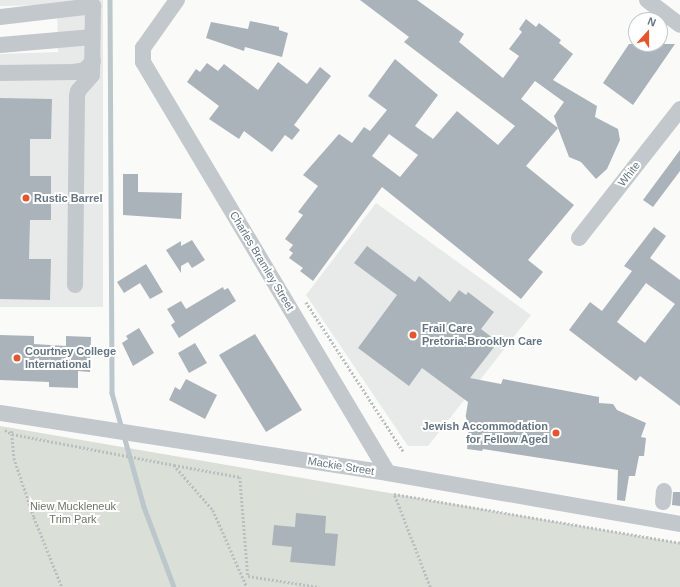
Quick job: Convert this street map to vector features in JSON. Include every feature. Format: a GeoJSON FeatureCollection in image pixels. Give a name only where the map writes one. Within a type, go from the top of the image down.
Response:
{"type":"FeatureCollection","features":[{"type":"Feature","properties":{"kind":"street","name":"Charles Bramley Street"},"geometry":{"type":"LineString","coordinates":[[177,0],[143,48],[146,67],[388,473]]}},
{"type":"Feature","properties":{"kind":"street"},"geometry":{"type":"LineString","coordinates":[[647,0],[680,24]]}},
{"type":"Feature","properties":{"kind":"street"},"geometry":{"type":"LineString","coordinates":[[0,17],[93,6],[92,75],[77,96],[75,284]]}},
{"type":"Feature","properties":{"kind":"street"},"geometry":{"type":"LineString","coordinates":[[0,44],[93,37]]}},
{"type":"Feature","properties":{"kind":"street"},"geometry":{"type":"LineString","coordinates":[[0,73],[74,72],[85,70],[93,60]]}},
{"type":"Feature","properties":{"kind":"street","name":"White"},"geometry":{"type":"LineString","coordinates":[[579,238],[680,109]]}},
{"type":"Feature","properties":{"kind":"street","name":"Mackie Street"},"geometry":{"type":"LineString","coordinates":[[0,413],[388,473],[680,524]]}},
{"type":"Feature","properties":{"kind":"path"},"geometry":{"type":"LineString","coordinates":[[303,298],[403,451]]}},
{"type":"Feature","properties":{"kind":"path"},"geometry":{"type":"LineString","coordinates":[[11,428],[14,458],[34,517],[62,587]]}},
{"type":"Feature","properties":{"kind":"path"},"geometry":{"type":"LineString","coordinates":[[12,434],[240,477],[248,576],[319,587]]}},
{"type":"Feature","properties":{"kind":"path"},"geometry":{"type":"LineString","coordinates":[[174,465],[213,510],[247,587]]}},
{"type":"Feature","properties":{"kind":"path"},"geometry":{"type":"LineString","coordinates":[[430,587],[394,494],[680,543]]}},
{"type":"Feature","properties":{"kind":"shaded area"},"geometry":{"type":"Polygon","coordinates":[[[0,0],[103,0],[103,307],[0,307],[0,54],[58,52],[57,5],[0,6],[0,0]]]}},
{"type":"Feature","properties":{"kind":"shaded area"},"geometry":{"type":"Polygon","coordinates":[[[376,203],[531,315],[428,446],[408,446],[306,295],[376,203]]]}},
{"type":"Feature","properties":{"kind":"green space","name":"Niew Muckleneuk Trim Park"},"geometry":{"type":"Polygon","coordinates":[[[0,426],[680,543],[680,587],[0,587],[0,426]]]}},
{"type":"Feature","properties":{"kind":"building"},"geometry":{"type":"Polygon","coordinates":[[[360,0],[417,0],[464,34],[459,42],[503,78],[519,56],[509,49],[522,32],[519,29],[526,19],[536,27],[539,23],[561,40],[559,43],[573,54],[553,80],[597,106],[595,117],[618,129],[620,140],[607,169],[596,179],[581,162],[569,157],[558,128],[526,166],[574,205],[528,260],[543,272],[521,299],[382,187],[313,281],[300,271],[303,268],[289,258],[293,253],[289,250],[293,245],[285,239],[303,215],[298,212],[318,186],[303,175],[339,134],[352,143],[364,127],[370,131],[387,110],[368,96],[395,59],[438,95],[415,126],[433,139],[457,111],[498,145],[515,126],[404,42],[409,37],[360,0]],[[535,81],[521,99],[558,128],[554,116],[564,102],[535,81]],[[389,134],[372,156],[400,177],[418,155],[389,134]]]}},
{"type":"Feature","properties":{"kind":"building"},"geometry":{"type":"Polygon","coordinates":[[[250,21],[279,27],[279,30],[288,33],[282,57],[245,47],[244,51],[206,38],[211,22],[248,29],[250,21]]]}},
{"type":"Feature","properties":{"kind":"building"},"geometry":{"type":"Polygon","coordinates":[[[668,44],[675,44],[633,105],[603,83],[628,46],[628,52],[668,52],[668,44]]]}},
{"type":"Feature","properties":{"kind":"building"},"geometry":{"type":"Polygon","coordinates":[[[278,62],[307,84],[320,67],[331,76],[294,125],[300,130],[292,140],[285,135],[272,152],[244,131],[239,139],[209,119],[219,106],[187,82],[196,69],[200,72],[207,63],[218,71],[224,64],[258,90],[278,62]]]}},
{"type":"Feature","properties":{"kind":"building","name":"Rustic Barrel"},"geometry":{"type":"Polygon","coordinates":[[[0,98],[52,99],[51,139],[30,139],[30,176],[51,176],[51,220],[30,220],[29,259],[51,259],[50,300],[0,299],[0,98]]]}},
{"type":"Feature","properties":{"kind":"building"},"geometry":{"type":"Polygon","coordinates":[[[680,150],[680,171],[653,207],[643,200],[680,150]]]}},
{"type":"Feature","properties":{"kind":"building"},"geometry":{"type":"Polygon","coordinates":[[[123,174],[138,174],[138,192],[182,193],[181,219],[123,215],[123,174]]]}},
{"type":"Feature","properties":{"kind":"building"},"geometry":{"type":"Polygon","coordinates":[[[654,227],[666,236],[650,258],[680,280],[680,406],[640,376],[636,381],[569,330],[590,302],[602,311],[632,271],[624,266],[654,227]],[[646,283],[617,322],[645,343],[675,304],[646,283]]]}},
{"type":"Feature","properties":{"kind":"building"},"geometry":{"type":"Polygon","coordinates":[[[192,240],[205,260],[192,268],[188,262],[181,266],[181,273],[166,250],[181,241],[181,246],[192,240]]]}},
{"type":"Feature","properties":{"kind":"building"},"geometry":{"type":"Polygon","coordinates":[[[367,246],[415,282],[419,276],[450,302],[459,290],[466,295],[468,292],[494,312],[481,329],[498,342],[470,378],[501,384],[503,379],[599,397],[599,403],[613,404],[617,410],[646,423],[641,437],[646,438],[644,456],[639,456],[635,476],[629,476],[625,501],[617,500],[618,470],[483,449],[482,451],[467,449],[469,428],[464,427],[468,402],[422,368],[409,386],[358,348],[397,295],[354,263],[367,246]]]}},
{"type":"Feature","properties":{"kind":"building"},"geometry":{"type":"Polygon","coordinates":[[[146,264],[163,292],[150,299],[140,283],[124,293],[117,282],[146,264]]]}},
{"type":"Feature","properties":{"kind":"building"},"geometry":{"type":"Polygon","coordinates":[[[223,287],[224,290],[228,288],[236,301],[179,338],[171,325],[175,322],[167,309],[181,301],[186,309],[223,287]]]}},
{"type":"Feature","properties":{"kind":"building"},"geometry":{"type":"Polygon","coordinates":[[[139,328],[154,353],[133,366],[122,343],[128,339],[126,336],[139,328]]]}},
{"type":"Feature","properties":{"kind":"building"},"geometry":{"type":"Polygon","coordinates":[[[255,334],[302,410],[266,432],[219,355],[255,334]]]}},
{"type":"Feature","properties":{"kind":"building"},"geometry":{"type":"Polygon","coordinates":[[[0,335],[34,336],[34,344],[66,346],[66,336],[91,337],[90,372],[78,371],[78,388],[49,387],[49,382],[0,380],[0,335]]]}},
{"type":"Feature","properties":{"kind":"building"},"geometry":{"type":"Polygon","coordinates":[[[195,343],[207,363],[189,373],[178,353],[195,343]]]}},
{"type":"Feature","properties":{"kind":"building"},"geometry":{"type":"Polygon","coordinates":[[[186,379],[217,395],[205,419],[169,400],[175,387],[180,390],[186,379]]]}},
{"type":"Feature","properties":{"kind":"building"},"geometry":{"type":"Polygon","coordinates":[[[673,492],[680,492],[680,506],[672,505],[673,492]]]}},
{"type":"Feature","properties":{"kind":"building"},"geometry":{"type":"Polygon","coordinates":[[[296,513],[326,516],[325,533],[338,534],[335,566],[290,562],[292,547],[272,545],[274,525],[295,527],[296,513]]]}},
{"type":"Feature","properties":{"kind":"waterway"},"geometry":{"type":"LineString","coordinates":[[110,0],[112,393],[144,507],[174,587]]}},
{"type":"Feature","properties":{"kind":"place","name":"Rustic Barrel"},"geometry":{"type":"Point","coordinates":[26,198]}},
{"type":"Feature","properties":{"kind":"place","name":"Frail Care Pretoria-Brooklyn Care"},"geometry":{"type":"Point","coordinates":[413,335]}},
{"type":"Feature","properties":{"kind":"place","name":"Courtney College International"},"geometry":{"type":"Point","coordinates":[17,358]}},
{"type":"Feature","properties":{"kind":"place","name":"Jewish Accommodation for Fellow Aged"},"geometry":{"type":"Point","coordinates":[556,433]}}]}
